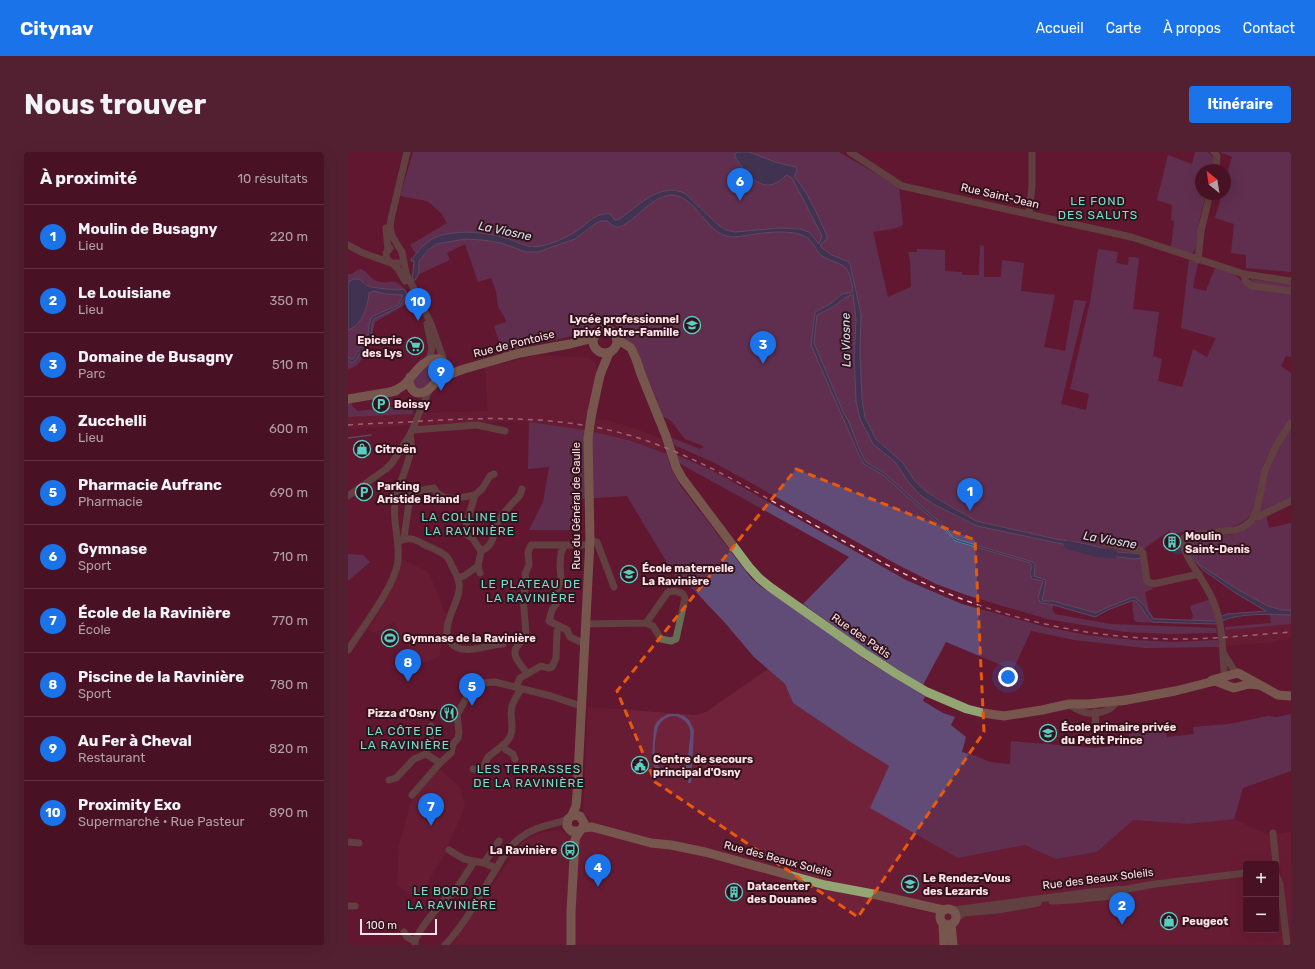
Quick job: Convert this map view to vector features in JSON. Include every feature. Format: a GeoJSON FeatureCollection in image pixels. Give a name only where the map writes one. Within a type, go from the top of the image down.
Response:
{"type":"FeatureCollection","features":[{"type":"Feature","properties":{"kind":"main road","name":"Rue de Pontoise"},"geometry":{"type":"LineString","coordinates":[[430,387],[442,377],[464,369],[525,352],[594,338],[597,333],[602,330],[612,331],[607,348],[570,344]]}},
{"type":"Feature","properties":{"kind":"main road"},"geometry":{"type":"LineString","coordinates":[[594,338],[594,343],[607,348]]}},
{"type":"Feature","properties":{"kind":"main road","name":"Rue des Patis"},"geometry":{"type":"LineString","coordinates":[[607,348],[630,353],[636,360],[640,374],[666,436],[676,467],[682,478],[759,578],[864,653],[927,692],[968,709],[1004,716],[1073,703],[1090,704],[1126,700],[1175,691],[1235,673],[1240,674],[1278,696],[1291,696]]}},
{"type":"Feature","properties":{"kind":"main road","name":"Rue du Général de Gaulle"},"geometry":{"type":"LineString","coordinates":[[575,825],[590,543],[588,438],[592,412],[607,348]]}},
{"type":"Feature","properties":{"kind":"main road"},"geometry":{"type":"LineString","coordinates":[[391,392],[402,386],[429,360],[434,358],[443,362],[445,372],[442,377]]}},
{"type":"Feature","properties":{"kind":"main road","name":"Rue de Pontoise"},"geometry":{"type":"LineString","coordinates":[[443,362],[464,369]]}},
{"type":"Feature","properties":{"kind":"main road"},"geometry":{"type":"LineString","coordinates":[[410,377],[409,385],[415,391]]}},
{"type":"Feature","properties":{"kind":"main road"},"geometry":{"type":"LineString","coordinates":[[348,398],[391,392],[424,392],[430,387]]}},
{"type":"Feature","properties":{"kind":"main road","name":"Rue des Patis"},"geometry":{"type":"LineString","coordinates":[[1209,682],[1217,681],[1234,688],[1249,684],[1259,686]]}},
{"type":"Feature","properties":{"kind":"main road","name":"Rue des Patis"},"geometry":{"type":"LineString","coordinates":[[1061,706],[1088,707],[1114,704],[1126,700]]}},
{"type":"Feature","properties":{"kind":"main road"},"geometry":{"type":"LineString","coordinates":[[571,945],[575,825]]}},
{"type":"Feature","properties":{"kind":"main road","name":"Rue des Beaux Soleils"},"geometry":{"type":"LineString","coordinates":[[575,825],[651,843],[671,845],[740,860],[819,883],[884,896],[925,907],[948,917]]}},
{"type":"Feature","properties":{"kind":"main road"},"geometry":{"type":"LineString","coordinates":[[944,945],[948,917]]}},
{"type":"Feature","properties":{"kind":"main road"},"geometry":{"type":"LineString","coordinates":[[948,917],[953,945]]}},
{"type":"Feature","properties":{"kind":"street"},"geometry":{"type":"LineString","coordinates":[[405,277],[402,252],[392,236],[390,224],[407,152]]}},
{"type":"Feature","properties":{"kind":"street"},"geometry":{"type":"LineString","coordinates":[[407,152],[400,172],[386,226],[386,258],[405,277],[413,291],[431,324],[443,362]]}},
{"type":"Feature","properties":{"kind":"street","name":"Rue Saint-Jean"},"geometry":{"type":"LineString","coordinates":[[850,152],[902,186],[1131,237],[1244,274],[1291,281]]}},
{"type":"Feature","properties":{"kind":"street"},"geometry":{"type":"LineString","coordinates":[[1029,214],[1032,186],[1032,152]]}},
{"type":"Feature","properties":{"kind":"street"},"geometry":{"type":"LineString","coordinates":[[1214,152],[1217,156],[1216,164]]}},
{"type":"Feature","properties":{"kind":"street"},"geometry":{"type":"LineString","coordinates":[[1198,260],[1201,231],[1209,200]]}},
{"type":"Feature","properties":{"kind":"street"},"geometry":{"type":"LineString","coordinates":[[348,245],[363,253],[375,256],[391,263],[399,262],[403,257]]}},
{"type":"Feature","properties":{"kind":"street"},"geometry":{"type":"LineString","coordinates":[[375,256],[393,247],[399,248]]}},
{"type":"Feature","properties":{"kind":"street"},"geometry":{"type":"LineString","coordinates":[[1244,274],[1245,280],[1252,286],[1291,291]]}},
{"type":"Feature","properties":{"kind":"street"},"geometry":{"type":"LineString","coordinates":[[413,291],[427,324],[432,348],[429,360]]}},
{"type":"Feature","properties":{"kind":"street"},"geometry":{"type":"LineString","coordinates":[[348,496],[386,469],[392,463],[411,433],[430,387]]}},
{"type":"Feature","properties":{"kind":"street"},"geometry":{"type":"LineString","coordinates":[[415,391],[420,399],[421,410]]}},
{"type":"Feature","properties":{"kind":"street"},"geometry":{"type":"LineString","coordinates":[[1230,687],[1226,683],[1219,619],[1210,593],[1184,548],[1183,538],[1187,536],[1235,530],[1249,523],[1254,516],[1265,470],[1277,444],[1291,423]]}},
{"type":"Feature","properties":{"kind":"street"},"geometry":{"type":"LineString","coordinates":[[411,433],[477,424],[505,431]]}},
{"type":"Feature","properties":{"kind":"street"},"geometry":{"type":"LineString","coordinates":[[401,540],[393,509],[410,452],[411,433]]}},
{"type":"Feature","properties":{"kind":"street"},"geometry":{"type":"LineString","coordinates":[[348,650],[382,599],[394,576],[410,496],[413,492],[434,488],[436,492],[449,499],[475,495],[482,489],[490,476],[494,474]]}},
{"type":"Feature","properties":{"kind":"street"},"geometry":{"type":"LineString","coordinates":[[481,551],[489,547],[498,523],[520,495],[522,490]]}},
{"type":"Feature","properties":{"kind":"street"},"geometry":{"type":"LineString","coordinates":[[475,495],[465,529],[466,534],[474,539],[481,551],[478,566],[480,573]]}},
{"type":"Feature","properties":{"kind":"street"},"geometry":{"type":"LineString","coordinates":[[1254,516],[1258,517],[1291,501]]}},
{"type":"Feature","properties":{"kind":"street"},"geometry":{"type":"LineString","coordinates":[[401,540],[415,539],[447,557],[458,578],[460,590],[448,622],[447,633],[451,643],[456,647],[471,650],[496,644],[503,644]]}},
{"type":"Feature","properties":{"kind":"street"},"geometry":{"type":"LineString","coordinates":[[527,674],[516,659],[514,653],[526,634],[523,597],[527,583],[525,574],[529,565],[528,552],[531,545],[564,546],[597,542],[614,587]]}},
{"type":"Feature","properties":{"kind":"street"},"geometry":{"type":"LineString","coordinates":[[1104,543],[1138,550],[1143,556],[1147,581],[1153,584],[1200,574]]}},
{"type":"Feature","properties":{"kind":"street"},"geometry":{"type":"LineString","coordinates":[[564,546],[561,553],[561,580],[557,590],[557,603],[552,610],[549,621],[567,630],[570,637],[585,644]]}},
{"type":"Feature","properties":{"kind":"street"},"geometry":{"type":"LineString","coordinates":[[458,578],[464,576],[478,566]]}},
{"type":"Feature","properties":{"kind":"street"},"geometry":{"type":"LineString","coordinates":[[585,624],[646,623],[653,626],[661,639],[671,641],[676,638],[685,598],[683,594],[676,591],[668,592],[646,623]]}},
{"type":"Feature","properties":{"kind":"street"},"geometry":{"type":"LineString","coordinates":[[473,769],[482,769],[488,757],[507,742],[513,730],[512,707],[519,688],[520,678],[541,666],[548,668],[552,667],[556,658],[557,632],[559,626]]}},
{"type":"Feature","properties":{"kind":"street"},"geometry":{"type":"LineString","coordinates":[[1223,653],[1234,670],[1245,680],[1241,686]]}},
{"type":"Feature","properties":{"kind":"street"},"geometry":{"type":"LineString","coordinates":[[412,795],[440,763],[451,753],[453,744],[458,738],[459,733],[457,715],[470,691],[481,683],[495,682],[551,696],[581,706]]}},
{"type":"Feature","properties":{"kind":"street"},"geometry":{"type":"LineString","coordinates":[[1071,706],[1086,713],[1105,710],[1112,707],[1114,704]]}},
{"type":"Feature","properties":{"kind":"street"},"geometry":{"type":"LineString","coordinates":[[1095,712],[1092,730],[1106,729]]}},
{"type":"Feature","properties":{"kind":"street"},"geometry":{"type":"LineString","coordinates":[[389,780],[396,778],[414,760],[426,754],[432,730],[431,726]]}},
{"type":"Feature","properties":{"kind":"street"},"geometry":{"type":"LineString","coordinates":[[503,745],[506,750],[513,754],[515,759]]}},
{"type":"Feature","properties":{"kind":"street"},"geometry":{"type":"LineString","coordinates":[[426,754],[440,763]]}},
{"type":"Feature","properties":{"kind":"street"},"geometry":{"type":"LineString","coordinates":[[446,945],[462,924],[506,852],[518,839],[537,828],[555,823],[575,825]]}},
{"type":"Feature","properties":{"kind":"street"},"geometry":{"type":"LineString","coordinates":[[1273,833],[1276,861]]}},
{"type":"Feature","properties":{"kind":"street"},"geometry":{"type":"LineString","coordinates":[[484,863],[499,841]]}},
{"type":"Feature","properties":{"kind":"street"},"geometry":{"type":"LineString","coordinates":[[348,842],[359,843]]}},
{"type":"Feature","properties":{"kind":"street"},"geometry":{"type":"LineString","coordinates":[[449,850],[464,859],[484,863],[496,868]]}},
{"type":"Feature","properties":{"kind":"street"},"geometry":{"type":"LineString","coordinates":[[404,932],[407,937],[415,943],[420,931],[447,896],[453,894],[474,862]]}},
{"type":"Feature","properties":{"kind":"street","name":"Rue des Beaux Soleils"},"geometry":{"type":"LineString","coordinates":[[948,917],[1091,892],[1137,888],[1155,884],[1243,873]]}},
{"type":"Feature","properties":{"kind":"street","name":"Rue des Beaux Soleils"},"geometry":{"type":"LineString","coordinates":[[948,917],[1050,901],[1134,893],[1157,888],[1243,877]]}},
{"type":"Feature","properties":{"kind":"street"},"geometry":{"type":"LineString","coordinates":[[1279,891],[1287,945]]}},
{"type":"Feature","properties":{"kind":"highlighted area"},"geometry":{"type":"Polygon","coordinates":[[[796,469],[975,540],[984,732],[858,917],[655,782],[617,691],[796,469]]]}},
{"type":"Feature","properties":{"kind":"shaded area"},"geometry":{"type":"Polygon","coordinates":[[[413,152],[839,152],[899,187],[903,225],[897,228],[873,232],[888,297],[911,287],[910,259],[908,252],[917,252],[917,249],[945,250],[945,271],[962,272],[962,275],[979,275],[980,245],[984,246],[984,277],[1001,277],[1002,260],[1024,263],[1021,291],[1055,295],[1044,347],[1065,351],[1074,300],[1086,301],[1061,404],[1086,410],[1089,394],[1070,389],[1090,302],[1098,249],[1118,252],[1116,263],[1128,265],[1129,257],[1139,258],[1133,309],[1159,312],[1153,356],[1162,359],[1158,381],[1182,387],[1193,349],[1207,357],[1216,338],[1181,328],[1189,260],[1198,262],[1193,288],[1206,291],[1215,268],[1234,274],[1242,281],[1291,294],[1291,357],[1286,356],[1281,366],[1291,373],[1291,418],[1274,443],[1263,465],[1253,512],[1242,522],[1219,530],[1195,533],[1191,531],[1171,534],[1169,531],[1146,547],[1142,553],[1148,585],[1153,589],[1145,592],[1149,611],[1154,618],[1191,620],[1193,616],[1190,606],[1211,599],[1216,622],[1153,619],[1144,605],[1134,597],[1096,613],[1053,601],[1043,601],[1045,579],[1035,576],[1035,565],[1033,562],[957,539],[946,530],[952,539],[957,542],[1030,563],[1032,566],[1030,574],[1032,579],[1043,582],[1038,599],[1042,604],[1054,605],[1052,609],[1055,614],[1110,624],[1216,628],[1217,633],[1170,634],[1125,632],[1047,619],[966,595],[936,584],[898,565],[715,463],[674,445],[672,438],[700,449],[704,447],[685,439],[671,421],[662,416],[639,354],[631,344],[622,337],[614,321],[605,319],[586,333],[519,348],[503,354],[494,326],[506,322],[498,307],[496,291],[491,278],[478,282],[465,244],[447,253],[450,260],[419,274],[419,261],[429,250],[438,244],[463,239],[460,233],[441,236],[426,244],[416,254],[410,245],[447,223],[441,213],[427,201],[400,196],[413,152]],[[862,399],[859,403],[871,436],[895,459],[912,483],[958,517],[977,526],[1118,557],[1142,554],[1117,552],[1087,544],[1056,539],[976,521],[926,491],[915,481],[903,463],[876,439],[865,417],[862,399]]]}},
{"type":"Feature","properties":{"kind":"shaded area"},"geometry":{"type":"Polygon","coordinates":[[[1195,152],[1208,152],[1214,159],[1214,164],[1195,164],[1195,200],[1204,200],[1195,250],[1191,255],[1171,248],[1174,221],[1171,220],[1172,205],[1157,200],[1168,155],[1192,164],[1195,152]]]}},
{"type":"Feature","properties":{"kind":"shaded area"},"geometry":{"type":"Polygon","coordinates":[[[1220,152],[1291,152],[1291,272],[1246,268],[1246,255],[1231,253],[1234,224],[1215,218],[1220,200],[1231,200],[1230,164],[1232,157],[1220,152]]]}},
{"type":"Feature","properties":{"kind":"shaded area"},"geometry":{"type":"Polygon","coordinates":[[[361,269],[375,280],[381,282],[394,282],[404,289],[398,291],[369,286],[364,282],[354,279],[348,282],[348,274],[352,274],[361,269]]]}},
{"type":"Feature","properties":{"kind":"shaded area"},"geometry":{"type":"Polygon","coordinates":[[[1251,279],[1291,284],[1291,289],[1253,283],[1250,281],[1251,279]]]}},
{"type":"Feature","properties":{"kind":"shaded area"},"geometry":{"type":"Polygon","coordinates":[[[374,291],[385,294],[403,295],[398,305],[373,317],[368,335],[353,359],[351,359],[348,357],[348,330],[353,328],[361,320],[366,309],[369,293],[374,291]]]}},
{"type":"Feature","properties":{"kind":"shaded area"},"geometry":{"type":"Polygon","coordinates":[[[407,294],[408,303],[375,322],[371,339],[363,357],[357,365],[348,369],[348,361],[350,363],[371,336],[374,319],[399,307],[407,294]]]}},
{"type":"Feature","properties":{"kind":"shaded area"},"geometry":{"type":"Polygon","coordinates":[[[538,355],[589,358],[597,364],[585,430],[529,422],[500,421],[419,425],[424,413],[488,411],[485,368],[538,355]]]}},
{"type":"Feature","properties":{"kind":"shaded area"},"geometry":{"type":"Polygon","coordinates":[[[431,363],[436,363],[441,367],[440,373],[425,387],[419,389],[416,388],[414,385],[414,378],[431,363]]]}},
{"type":"Feature","properties":{"kind":"shaded area"},"geometry":{"type":"Polygon","coordinates":[[[348,402],[351,402],[353,407],[358,411],[410,405],[413,409],[413,414],[348,417],[348,402]]]}},
{"type":"Feature","properties":{"kind":"shaded area"},"geometry":{"type":"Polygon","coordinates":[[[413,414],[409,425],[348,429],[348,417],[413,414]]]}},
{"type":"Feature","properties":{"kind":"shaded area"},"geometry":{"type":"Polygon","coordinates":[[[597,419],[610,421],[662,439],[665,453],[628,440],[594,433],[597,419]]]}},
{"type":"Feature","properties":{"kind":"shaded area"},"geometry":{"type":"Polygon","coordinates":[[[529,422],[585,430],[628,440],[667,454],[670,466],[680,485],[751,578],[760,586],[797,610],[867,661],[925,696],[923,701],[943,713],[955,717],[951,725],[966,737],[962,752],[990,762],[1010,764],[1011,741],[1095,748],[1130,744],[1129,734],[1165,729],[1167,737],[1194,734],[1193,727],[1229,724],[1268,716],[1277,717],[1291,714],[1291,771],[1243,788],[1234,819],[1189,824],[1133,820],[1097,852],[1056,859],[1025,845],[958,858],[870,808],[889,766],[793,703],[785,684],[754,657],[695,591],[675,576],[627,496],[581,499],[581,530],[529,530],[543,502],[549,467],[528,469],[529,422]]]}},
{"type":"Feature","properties":{"kind":"shaded area"},"geometry":{"type":"Polygon","coordinates":[[[1291,426],[1291,499],[1261,513],[1259,512],[1266,470],[1291,426]]]}},
{"type":"Feature","properties":{"kind":"shaded area"},"geometry":{"type":"Polygon","coordinates":[[[675,454],[717,473],[906,580],[962,604],[1046,627],[1086,635],[1173,642],[1218,640],[1219,647],[1145,648],[1074,640],[1031,631],[1013,670],[946,642],[923,685],[871,653],[803,604],[849,557],[677,462],[675,454]]]}},
{"type":"Feature","properties":{"kind":"shaded area"},"geometry":{"type":"Polygon","coordinates":[[[1266,514],[1269,528],[1291,523],[1291,610],[1282,610],[1268,606],[1237,589],[1200,565],[1186,546],[1186,542],[1189,539],[1234,534],[1266,514]]]}},
{"type":"Feature","properties":{"kind":"shaded area"},"geometry":{"type":"Polygon","coordinates":[[[348,554],[363,555],[370,562],[348,581],[348,554]]]}},
{"type":"Feature","properties":{"kind":"shaded area"},"geometry":{"type":"Polygon","coordinates":[[[402,559],[429,573],[446,616],[439,657],[426,662],[416,660],[394,622],[374,633],[369,629],[380,612],[391,590],[402,559]]]}},
{"type":"Feature","properties":{"kind":"shaded area"},"geometry":{"type":"Polygon","coordinates":[[[1135,600],[1153,622],[1215,625],[1137,622],[1134,620],[1132,601],[1135,600]]]}},
{"type":"Feature","properties":{"kind":"shaded area"},"geometry":{"type":"Polygon","coordinates":[[[1270,614],[1291,615],[1291,624],[1225,630],[1225,627],[1271,623],[1270,614]]]}},
{"type":"Feature","properties":{"kind":"shaded area"},"geometry":{"type":"Polygon","coordinates":[[[1291,624],[1291,639],[1276,642],[1224,646],[1225,630],[1291,624]]]}},
{"type":"Feature","properties":{"kind":"shaded area"},"geometry":{"type":"Polygon","coordinates":[[[768,669],[785,684],[793,703],[889,766],[958,858],[1025,845],[1056,859],[1097,852],[1133,820],[1189,824],[1234,819],[1268,835],[1291,832],[1291,945],[452,945],[521,843],[537,834],[550,831],[562,831],[567,835],[582,836],[586,833],[589,816],[583,814],[588,707],[696,715],[706,712],[768,669]]]}},
{"type":"Feature","properties":{"kind":"shaded area"},"geometry":{"type":"Polygon","coordinates":[[[669,714],[684,716],[689,720],[694,730],[691,783],[688,783],[688,769],[675,776],[670,776],[661,774],[654,766],[652,754],[654,727],[659,719],[669,714]],[[676,716],[669,717],[662,721],[658,728],[656,739],[656,762],[660,768],[670,773],[680,772],[684,769],[688,756],[690,730],[683,719],[676,716]]]}},
{"type":"Feature","properties":{"kind":"shaded area"},"geometry":{"type":"Polygon","coordinates":[[[440,769],[460,787],[465,806],[446,851],[422,892],[418,893],[416,897],[397,886],[399,845],[412,799],[440,769]]]}},
{"type":"Feature","properties":{"kind":"water"},"geometry":{"type":"Polygon","coordinates":[[[737,152],[749,152],[775,162],[796,167],[797,170],[794,177],[808,196],[827,236],[827,239],[821,244],[821,247],[832,255],[849,262],[861,314],[860,353],[862,399],[865,417],[876,439],[903,463],[915,481],[938,499],[976,521],[1056,539],[1087,544],[1117,552],[1142,554],[1142,558],[1134,559],[1118,557],[977,526],[933,504],[920,495],[909,483],[895,462],[873,444],[860,419],[856,401],[854,356],[856,320],[853,294],[817,315],[814,343],[866,462],[883,472],[945,527],[956,539],[1033,562],[1035,565],[1034,576],[1046,580],[1042,601],[1053,601],[1096,613],[1134,597],[1144,605],[1153,619],[1217,621],[1217,623],[1153,622],[1140,605],[1134,600],[1110,609],[1095,617],[1054,605],[1041,603],[1038,598],[1043,581],[1032,579],[1030,574],[1032,566],[1030,563],[955,541],[943,528],[883,475],[864,464],[811,345],[815,312],[830,304],[842,294],[853,292],[851,279],[846,268],[822,256],[810,240],[804,236],[794,233],[780,232],[735,237],[723,235],[716,231],[686,200],[679,196],[671,195],[656,200],[622,226],[616,227],[607,221],[600,221],[575,239],[538,252],[526,252],[501,243],[483,240],[465,239],[437,244],[428,250],[419,261],[418,274],[414,281],[412,276],[414,261],[411,261],[411,259],[425,244],[436,237],[454,233],[472,232],[509,239],[521,244],[537,247],[567,236],[600,215],[610,214],[615,220],[618,220],[649,197],[667,190],[686,194],[717,224],[726,230],[735,232],[780,228],[800,229],[809,232],[819,244],[822,236],[792,178],[787,175],[774,184],[762,184],[751,177],[742,167],[735,157],[737,152]]]}},
{"type":"Feature","properties":{"kind":"water"},"geometry":{"type":"Polygon","coordinates":[[[354,279],[360,280],[371,287],[404,289],[407,294],[399,307],[374,319],[371,336],[355,361],[352,363],[348,361],[348,357],[353,359],[368,335],[371,318],[398,305],[403,295],[385,294],[374,291],[369,293],[366,309],[361,320],[353,328],[348,330],[348,282],[354,279]]]}},
{"type":"Feature","properties":{"kind":"water"},"geometry":{"type":"Polygon","coordinates":[[[1186,546],[1189,548],[1200,565],[1237,589],[1268,606],[1282,610],[1291,610],[1291,615],[1246,615],[1229,618],[1222,621],[1220,617],[1227,614],[1266,611],[1237,594],[1203,570],[1192,557],[1186,546]]]}},
{"type":"Feature","properties":{"kind":"waterway"},"geometry":{"type":"LineString","coordinates":[[348,438],[371,435]]}},
{"type":"Feature","properties":{"kind":"waterway","name":"La Viosne"},"geometry":{"type":"LineString","coordinates":[[1068,545],[1094,552],[1113,554]]}},
{"type":"Feature","properties":{"kind":"waterway","name":"La Viosne"},"geometry":{"type":"LineString","coordinates":[[1177,550],[1186,547],[1190,552]]}},
{"type":"Feature","properties":{"kind":"waterway","name":"La Viosne"},"geometry":{"type":"LineString","coordinates":[[1177,552],[1182,549]]}},
{"type":"Feature","properties":{"kind":"railway"},"geometry":{"type":"LineString","coordinates":[[348,425],[473,419],[524,419],[600,428],[625,434],[662,446],[697,461],[895,569],[928,585],[996,611],[1068,629],[1141,638],[1177,639],[1234,637],[1291,632]]}},
{"type":"Feature","properties":{"kind":"place","name":"Gymnase"},"geometry":{"type":"Point","coordinates":[740,201]}},
{"type":"Feature","properties":{"kind":"place","name":"Proximity Exo"},"geometry":{"type":"Point","coordinates":[418,321]}},
{"type":"Feature","properties":{"kind":"place","name":"Lycée professionnel privé Notre-Famille"},"geometry":{"type":"Point","coordinates":[692,325]}},
{"type":"Feature","properties":{"kind":"place","name":"Epicerie des Lys"},"geometry":{"type":"Point","coordinates":[415,346]}},
{"type":"Feature","properties":{"kind":"place","name":"Domaine de Busagny"},"geometry":{"type":"Point","coordinates":[763,364]}},
{"type":"Feature","properties":{"kind":"place","name":"Au Fer à Cheval"},"geometry":{"type":"Point","coordinates":[441,391]}},
{"type":"Feature","properties":{"kind":"place","name":"Boissy"},"geometry":{"type":"Point","coordinates":[381,404]}},
{"type":"Feature","properties":{"kind":"place","name":"Citroën"},"geometry":{"type":"Point","coordinates":[362,449]}},
{"type":"Feature","properties":{"kind":"place","name":"Parking Aristide Briand"},"geometry":{"type":"Point","coordinates":[364,492]}},
{"type":"Feature","properties":{"kind":"place","name":"Moulin de Busagny"},"geometry":{"type":"Point","coordinates":[970,511]}},
{"type":"Feature","properties":{"kind":"place","name":"Moulin Saint-Denis"},"geometry":{"type":"Point","coordinates":[1172,542]}},
{"type":"Feature","properties":{"kind":"place","name":"École maternelle La Ravinière"},"geometry":{"type":"Point","coordinates":[629,574]}},
{"type":"Feature","properties":{"kind":"place","name":"Gymnase de la Ravinière"},"geometry":{"type":"Point","coordinates":[390,638]}},
{"type":"Feature","properties":{"kind":"place","name":"Piscine de la Ravinière"},"geometry":{"type":"Point","coordinates":[408,682]}},
{"type":"Feature","properties":{"kind":"place","name":"Pharmacie Aufranc"},"geometry":{"type":"Point","coordinates":[472,706]}},
{"type":"Feature","properties":{"kind":"place","name":"Pizza d'Osny"},"geometry":{"type":"Point","coordinates":[449,713]}},
{"type":"Feature","properties":{"kind":"place","name":"École primaire privée du Petit Prince"},"geometry":{"type":"Point","coordinates":[1048,733]}},
{"type":"Feature","properties":{"kind":"place","name":"Centre de secours principal d'Osny"},"geometry":{"type":"Point","coordinates":[640,765]}},
{"type":"Feature","properties":{"kind":"place","name":"École de la Ravinière"},"geometry":{"type":"Point","coordinates":[431,826]}},
{"type":"Feature","properties":{"kind":"place","name":"La Ravinière"},"geometry":{"type":"Point","coordinates":[570,850]}},
{"type":"Feature","properties":{"kind":"place","name":"Le Rendez-Vous des Lezards"},"geometry":{"type":"Point","coordinates":[910,884]}},
{"type":"Feature","properties":{"kind":"place","name":"Zucchelli"},"geometry":{"type":"Point","coordinates":[598,887]}},
{"type":"Feature","properties":{"kind":"place","name":"Datacenter des Douanes"},"geometry":{"type":"Point","coordinates":[734,892]}},
{"type":"Feature","properties":{"kind":"place","name":"Peugeot"},"geometry":{"type":"Point","coordinates":[1169,921]}},
{"type":"Feature","properties":{"kind":"place","name":"Le Louisiane"},"geometry":{"type":"Point","coordinates":[1122,925]}},
{"type":"Feature","properties":{"kind":"district","name":"LE FOND DES SALUTS"},"geometry":{"type":"Point","coordinates":[1098,208]}},
{"type":"Feature","properties":{"kind":"district","name":"LA COLLINE DE LA RAVINIÈRE"},"geometry":{"type":"Point","coordinates":[470,524]}},
{"type":"Feature","properties":{"kind":"district","name":"LE PLATEAU DE LA RAVINIÈRE"},"geometry":{"type":"Point","coordinates":[531,591]}},
{"type":"Feature","properties":{"kind":"district","name":"LA CÔTE DE LA RAVINIÈRE"},"geometry":{"type":"Point","coordinates":[405,738]}},
{"type":"Feature","properties":{"kind":"district","name":"LES TERRASSES DE LA RAVINIÈRE"},"geometry":{"type":"Point","coordinates":[529,776]}},
{"type":"Feature","properties":{"kind":"district","name":"LE BORD DE LA RAVINIÈRE"},"geometry":{"type":"Point","coordinates":[452,898]}}]}
